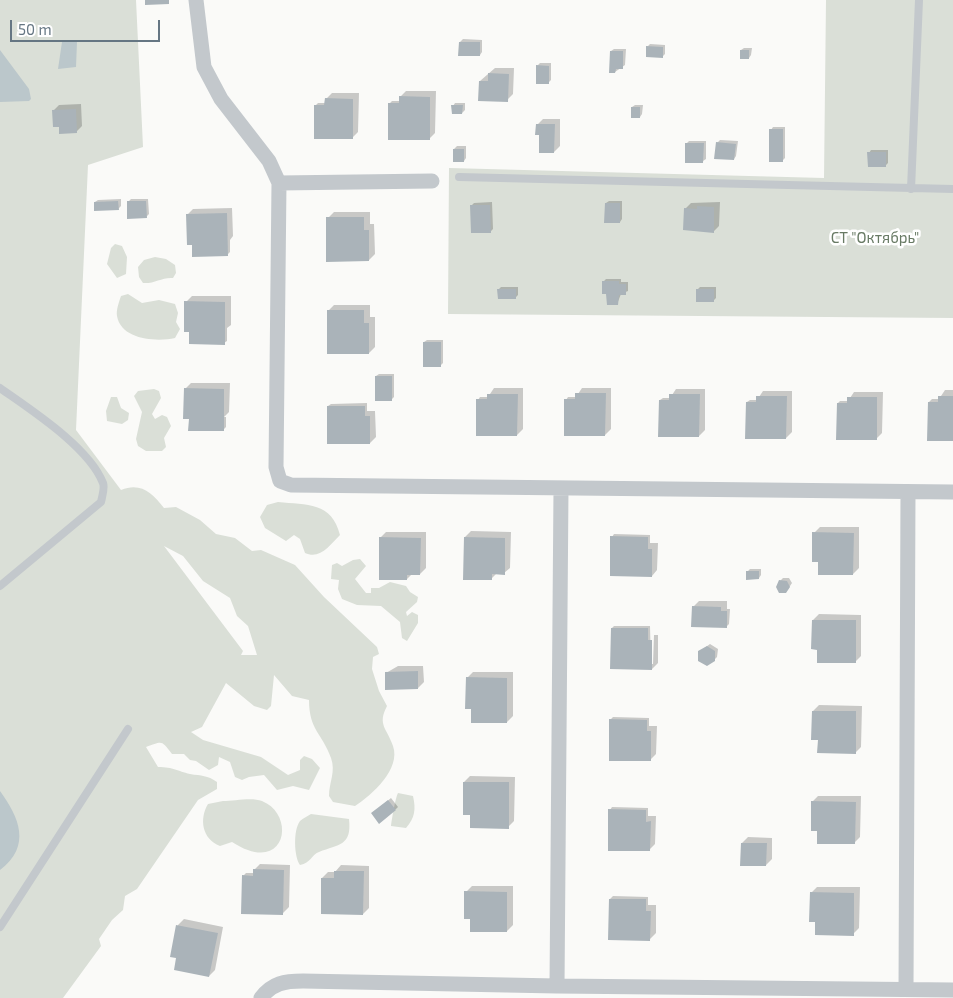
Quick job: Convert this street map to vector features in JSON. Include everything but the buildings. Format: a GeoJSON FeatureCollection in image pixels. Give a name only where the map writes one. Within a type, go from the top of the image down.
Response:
{"type":"FeatureCollection","features":[{"type":"Feature","properties":{"kind":"street"},"geometry":{"type":"LineString","coordinates":[[196,0],[204,66],[220,99],[269,161],[279,183],[276,467],[280,481],[291,485],[953,492]]}},
{"type":"Feature","properties":{"kind":"street"},"geometry":{"type":"LineString","coordinates":[[279,183],[432,180]]}},
{"type":"Feature","properties":{"kind":"street"},"geometry":{"type":"LineString","coordinates":[[557,986],[561,489]]}},
{"type":"Feature","properties":{"kind":"street"},"geometry":{"type":"LineString","coordinates":[[906,989],[908,492]]}},
{"type":"Feature","properties":{"kind":"street"},"geometry":{"type":"LineString","coordinates":[[262,998],[268,989],[283,981],[303,980],[557,986],[953,990]]}},
{"type":"Feature","properties":{"kind":"lane"},"geometry":{"type":"LineString","coordinates":[[911,189],[919,0]]}},
{"type":"Feature","properties":{"kind":"lane"},"geometry":{"type":"LineString","coordinates":[[459,177],[953,189]]}},
{"type":"Feature","properties":{"kind":"lane"},"geometry":{"type":"LineString","coordinates":[[0,388],[70,439],[104,485],[100,502],[0,586]]}},
{"type":"Feature","properties":{"kind":"lane"},"geometry":{"type":"LineString","coordinates":[[0,927],[128,729]]}},
{"type":"Feature","properties":{"kind":"green space"},"geometry":{"type":"Polygon","coordinates":[[[0,0],[136,0],[143,147],[88,165],[76,430],[121,490],[134,487],[146,490],[164,508],[176,507],[200,520],[216,534],[235,538],[252,551],[261,550],[295,565],[324,597],[377,647],[379,654],[373,657],[372,669],[379,691],[387,706],[383,722],[393,746],[393,764],[377,788],[355,806],[333,802],[329,796],[333,772],[331,758],[311,718],[309,700],[292,696],[274,675],[271,706],[267,710],[254,706],[226,683],[202,727],[191,732],[203,740],[261,757],[288,775],[300,770],[300,760],[304,756],[312,759],[320,768],[309,790],[293,786],[277,790],[264,775],[242,780],[235,777],[230,762],[219,757],[218,765],[209,770],[196,761],[190,760],[184,754],[172,754],[161,743],[146,747],[158,767],[172,768],[207,777],[217,782],[217,789],[198,800],[137,889],[125,896],[123,910],[112,920],[99,939],[101,946],[63,998],[0,998],[0,0]],[[164,546],[243,651],[241,655],[257,655],[248,626],[237,616],[230,598],[203,581],[183,556],[164,546]]]}},
{"type":"Feature","properties":{"kind":"green space","name":"СТ \"Октябрь\""},"geometry":{"type":"Polygon","coordinates":[[[826,0],[953,0],[953,318],[448,314],[449,168],[824,178],[826,0]]]}},
{"type":"Feature","properties":{"kind":"green space"},"geometry":{"type":"Polygon","coordinates":[[[115,244],[122,246],[127,257],[126,274],[117,278],[107,264],[111,248],[115,244]]]}},
{"type":"Feature","properties":{"kind":"green space"},"geometry":{"type":"Polygon","coordinates":[[[155,257],[166,259],[175,265],[176,273],[173,278],[143,283],[139,277],[138,267],[144,260],[155,257]]]}},
{"type":"Feature","properties":{"kind":"green space"},"geometry":{"type":"Polygon","coordinates":[[[128,294],[142,303],[159,300],[175,304],[178,313],[176,322],[180,329],[175,338],[159,340],[141,338],[125,330],[120,324],[117,311],[121,296],[128,294]]]}},
{"type":"Feature","properties":{"kind":"green space"},"geometry":{"type":"Polygon","coordinates":[[[154,389],[159,391],[161,398],[152,414],[155,419],[162,415],[167,417],[171,426],[164,438],[166,447],[162,451],[146,451],[138,446],[136,439],[142,412],[134,396],[138,391],[154,389]]]}},
{"type":"Feature","properties":{"kind":"green space"},"geometry":{"type":"Polygon","coordinates":[[[111,397],[117,397],[121,408],[129,413],[128,420],[122,424],[107,421],[106,411],[111,397]]]}},
{"type":"Feature","properties":{"kind":"green space"},"geometry":{"type":"Polygon","coordinates":[[[278,502],[308,505],[325,511],[336,524],[340,535],[320,553],[310,555],[305,553],[300,539],[294,535],[286,541],[265,528],[260,517],[267,505],[278,502]]]}},
{"type":"Feature","properties":{"kind":"green space"},"geometry":{"type":"Polygon","coordinates":[[[360,559],[366,566],[355,579],[366,593],[371,593],[371,588],[379,588],[390,582],[406,586],[410,592],[418,597],[417,602],[406,612],[407,616],[412,612],[418,615],[418,623],[407,641],[402,638],[400,622],[381,606],[357,605],[342,599],[338,589],[339,580],[331,579],[332,565],[337,563],[342,566],[353,560],[360,559]]]}},
{"type":"Feature","properties":{"kind":"green space"},"geometry":{"type":"Polygon","coordinates":[[[398,793],[413,796],[414,813],[406,828],[391,826],[398,793]]]}},
{"type":"Feature","properties":{"kind":"green space"},"geometry":{"type":"Polygon","coordinates":[[[258,800],[273,808],[280,818],[282,829],[280,840],[274,848],[264,852],[250,851],[232,842],[220,846],[209,839],[203,822],[205,810],[208,804],[223,801],[258,800]]]}},
{"type":"Feature","properties":{"kind":"green space"},"geometry":{"type":"Polygon","coordinates":[[[311,814],[349,819],[348,834],[343,843],[316,853],[306,863],[300,865],[296,850],[296,831],[300,821],[311,814]]]}},
{"type":"Feature","properties":{"kind":"shaded area"},"geometry":{"type":"Polygon","coordinates":[[[62,42],[77,42],[76,67],[58,69],[62,42]]]}},
{"type":"Feature","properties":{"kind":"shaded area"},"geometry":{"type":"Polygon","coordinates":[[[0,50],[29,89],[31,99],[29,101],[0,102],[0,50]]]}},
{"type":"Feature","properties":{"kind":"shaded area"},"geometry":{"type":"Polygon","coordinates":[[[0,791],[17,821],[19,841],[10,861],[0,870],[0,791]]]}}]}
